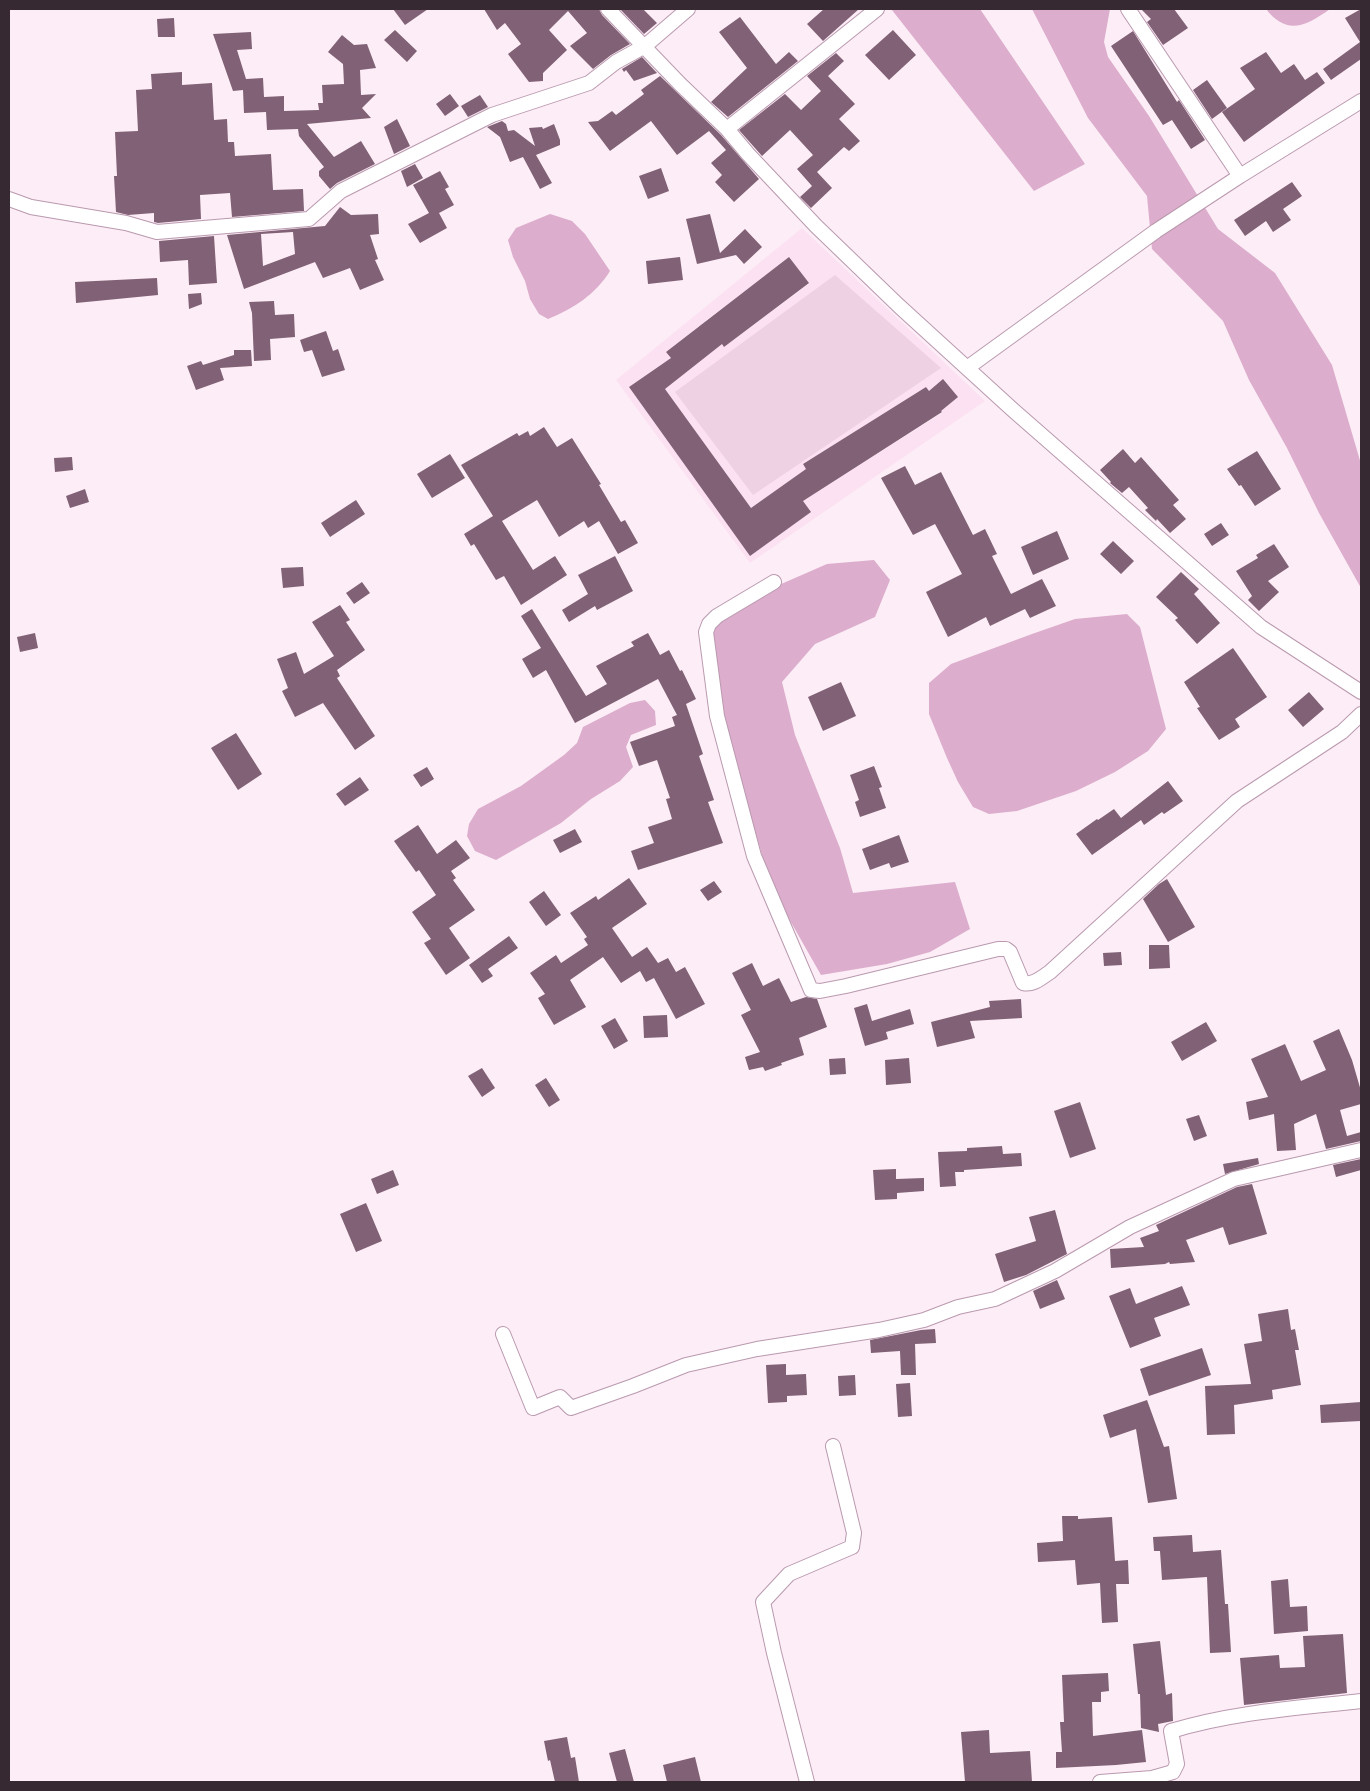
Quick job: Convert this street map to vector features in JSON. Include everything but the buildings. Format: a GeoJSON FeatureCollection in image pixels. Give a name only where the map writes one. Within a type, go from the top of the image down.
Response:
{"type":"FeatureCollection","features":[{"type":"Feature","properties":{"kind":"street"},"geometry":{"type":"LineString","coordinates":[[608,9],[680,84],[727,129],[816,226],[967,368],[1261,627],[1361,692]]}},
{"type":"Feature","properties":{"kind":"street"},"geometry":{"type":"LineString","coordinates":[[9,199],[31,207],[126,222],[157,232],[309,219],[341,191],[492,115],[589,83],[616,62],[645,46],[688,9]]}},
{"type":"Feature","properties":{"kind":"street"},"geometry":{"type":"LineString","coordinates":[[727,129],[877,9]]}},
{"type":"Feature","properties":{"kind":"street"},"geometry":{"type":"LineString","coordinates":[[1128,9],[1240,176]]}},
{"type":"Feature","properties":{"kind":"street"},"geometry":{"type":"LineString","coordinates":[[967,368],[1088,279],[1240,176],[1361,101]]}},
{"type":"Feature","properties":{"kind":"street"},"geometry":{"type":"LineString","coordinates":[[774,582],[717,616],[709,624],[706,632],[717,716],[754,856],[811,990],[820,991],[846,986],[998,949],[1006,949],[1010,952],[1023,983],[1028,984],[1034,981],[1050,972],[1237,801],[1342,732],[1361,714]]}},
{"type":"Feature","properties":{"kind":"street"},"geometry":{"type":"LineString","coordinates":[[503,1334],[533,1408],[560,1397],[571,1408],[686,1365],[757,1349],[880,1330],[924,1320],[958,1307],[995,1299],[1055,1271],[1130,1227],[1234,1179],[1361,1150]]}},
{"type":"Feature","properties":{"kind":"street"},"geometry":{"type":"LineString","coordinates":[[807,1782],[763,1602],[789,1574],[852,1547],[854,1533],[833,1446]]}},
{"type":"Feature","properties":{"kind":"street"},"geometry":{"type":"LineString","coordinates":[[1100,1782],[1152,1778],[1173,1772],[1176,1764],[1172,1731],[1201,1722],[1270,1711],[1361,1701]]}},
{"type":"Feature","properties":{"kind":"shaded area"},"geometry":{"type":"Polygon","coordinates":[[[893,9],[980,9],[1085,164],[1034,191],[893,9]]]}},
{"type":"Feature","properties":{"kind":"shaded area"},"geometry":{"type":"Polygon","coordinates":[[[1032,9],[1110,9],[1104,42],[1108,57],[1149,116],[1218,229],[1275,273],[1332,365],[1361,464],[1361,588],[1249,380],[1223,321],[1152,249],[1147,196],[1088,118],[1032,9]]]}},
{"type":"Feature","properties":{"kind":"shaded area"},"geometry":{"type":"Polygon","coordinates":[[[1266,9],[1330,9],[1313,20],[1297,26],[1281,23],[1266,9]]]}},
{"type":"Feature","properties":{"kind":"shaded area"},"geometry":{"type":"Polygon","coordinates":[[[550,214],[572,221],[585,234],[610,271],[591,294],[566,311],[548,319],[539,314],[530,299],[525,281],[513,257],[508,240],[516,228],[550,214]]]}},
{"type":"Feature","properties":{"kind":"shaded area"},"geometry":{"type":"Polygon","coordinates":[[[802,228],[985,401],[750,563],[616,380],[802,228]],[[789,258],[705,321],[724,347],[809,284],[789,258]],[[699,326],[666,352],[683,374],[716,348],[699,326]],[[663,363],[629,387],[750,555],[811,512],[751,508],[665,389],[676,381],[663,363]],[[926,387],[803,464],[820,490],[942,413],[926,387]]]}},
{"type":"Feature","properties":{"kind":"shaded area"},"geometry":{"type":"Polygon","coordinates":[[[835,275],[941,368],[753,495],[675,392],[835,275]]]}},
{"type":"Feature","properties":{"kind":"shaded area"},"geometry":{"type":"Polygon","coordinates":[[[874,560],[890,580],[875,617],[815,644],[782,682],[795,735],[840,848],[853,893],[955,882],[970,929],[930,952],[887,964],[821,975],[788,917],[762,855],[725,728],[711,631],[727,617],[772,588],[827,564],[874,560]]]}},
{"type":"Feature","properties":{"kind":"shaded area"},"geometry":{"type":"Polygon","coordinates":[[[1127,614],[1140,627],[1166,729],[1148,751],[1115,772],[1076,791],[1017,811],[989,814],[973,807],[958,782],[929,714],[929,683],[951,664],[1075,619],[1127,614]]]}},
{"type":"Feature","properties":{"kind":"shaded area"},"geometry":{"type":"Polygon","coordinates":[[[645,700],[655,711],[656,725],[631,735],[626,747],[633,767],[620,781],[591,799],[561,823],[496,860],[475,851],[467,836],[469,824],[478,809],[521,786],[564,755],[577,743],[583,727],[630,703],[645,700]]]}}]}
